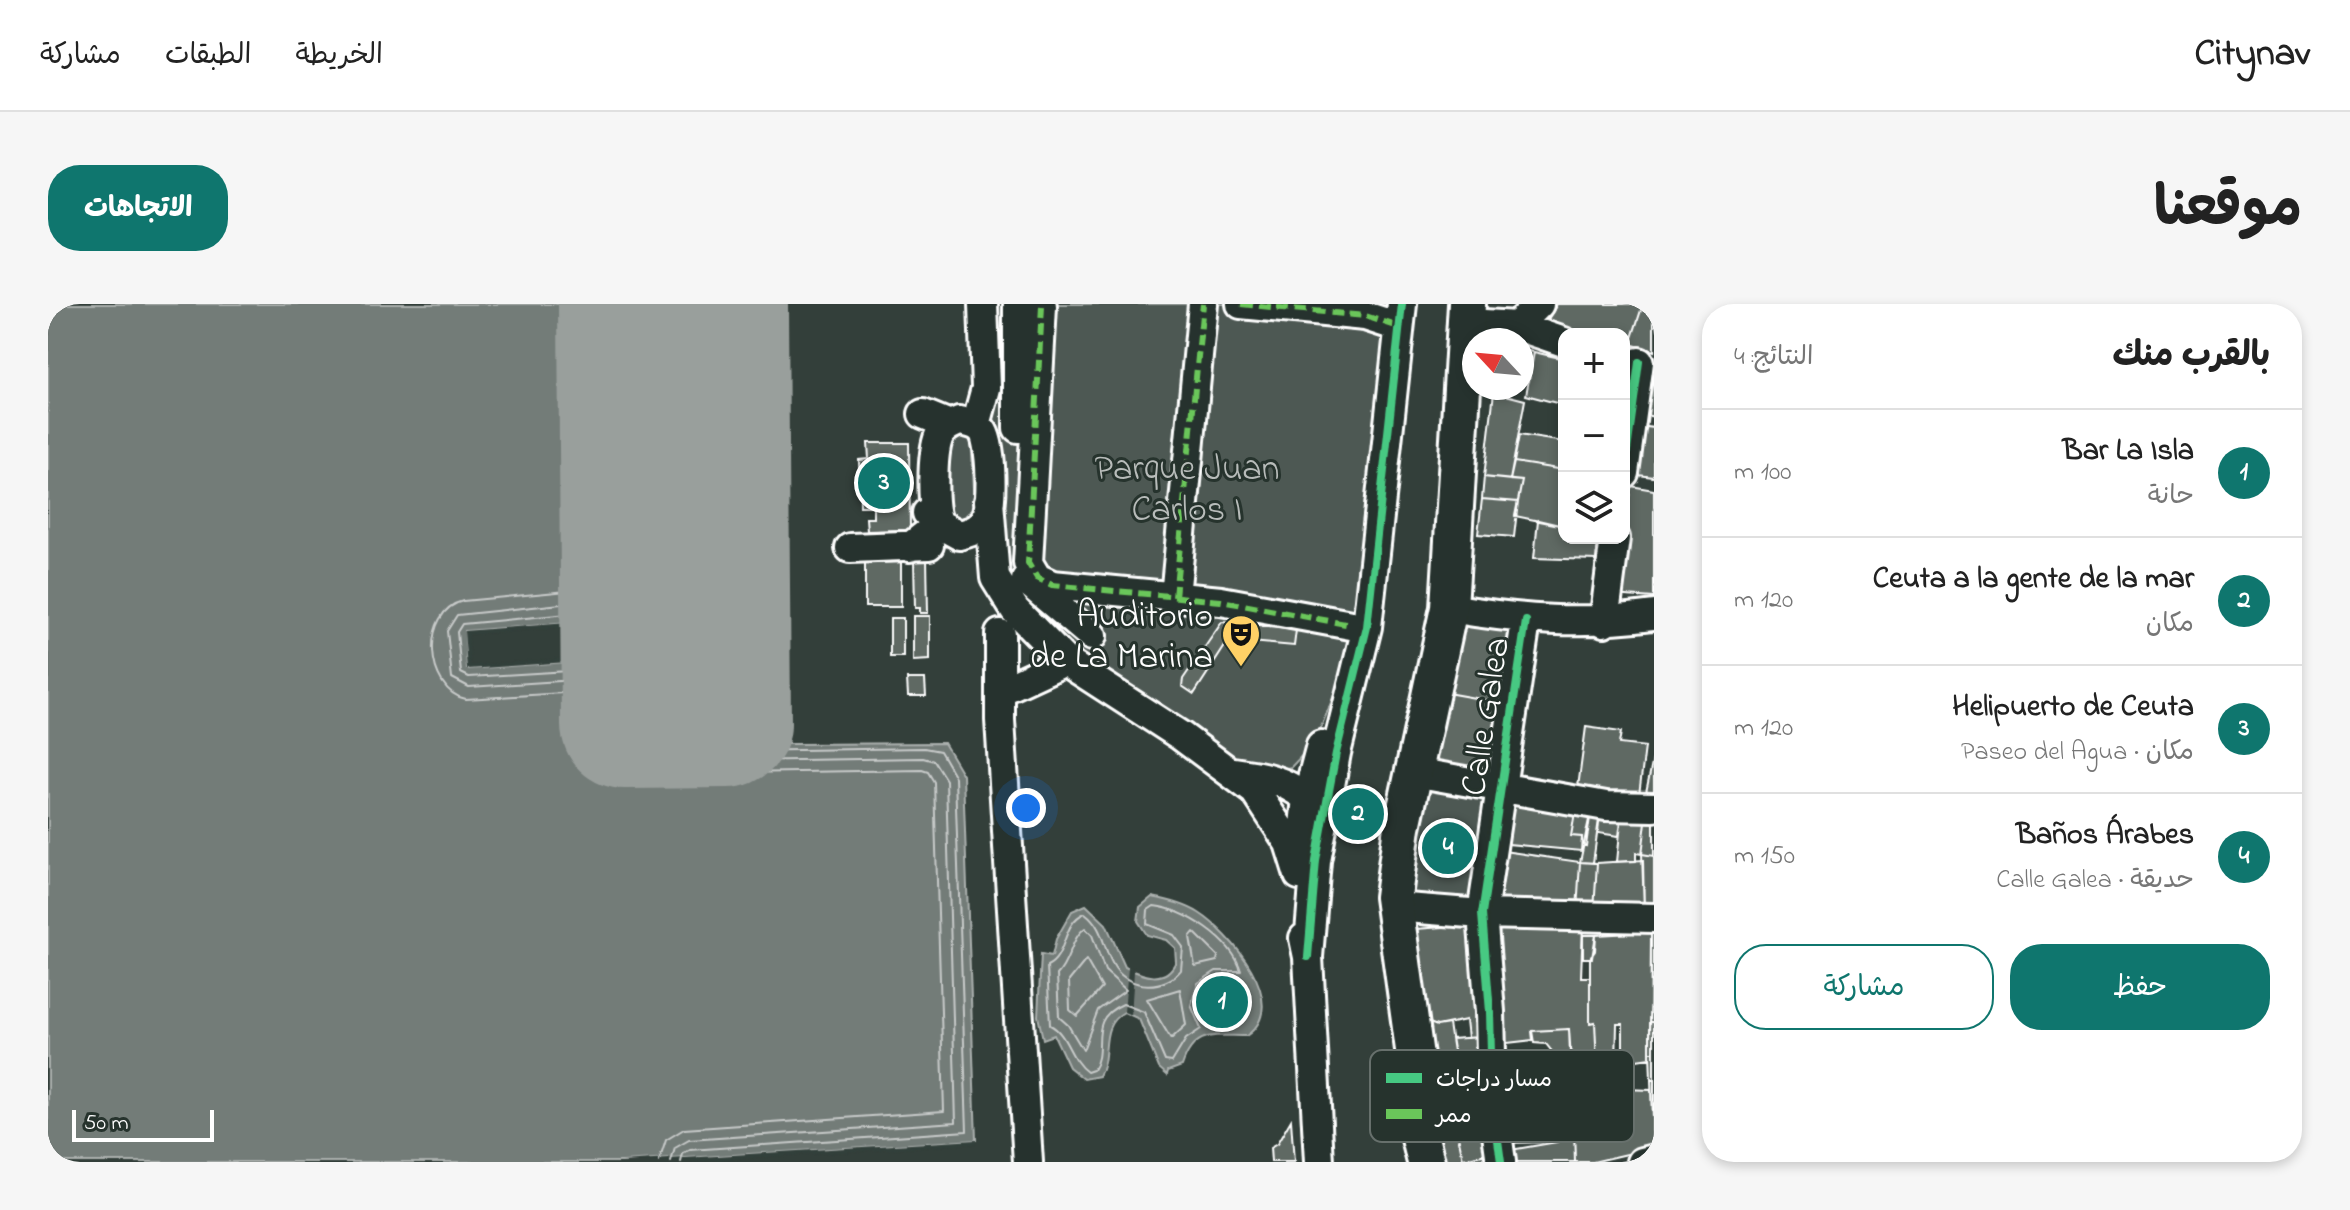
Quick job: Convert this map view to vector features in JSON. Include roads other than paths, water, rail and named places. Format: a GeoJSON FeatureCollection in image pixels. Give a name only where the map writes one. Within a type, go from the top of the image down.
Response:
{"type":"FeatureCollection","features":[{"type":"Feature","properties":{"kind":"main road"},"geometry":{"type":"LineString","coordinates":[[1414,1050],[1394,907],[1400,838],[1449,608],[1467,313]]}},
{"type":"Feature","properties":{"kind":"main road"},"geometry":{"type":"LineString","coordinates":[[1421,1142],[1426,1162]]}},
{"type":"Feature","properties":{"kind":"street"},"geometry":{"type":"LineString","coordinates":[[983,304],[986,388],[955,430],[929,442],[922,450],[922,503],[953,531],[995,578],[1015,610],[1065,661],[1233,772],[1267,787],[1307,798]]}},
{"type":"Feature","properties":{"kind":"street"},"geometry":{"type":"LineString","coordinates":[[1039,304],[1028,563],[1044,583],[1359,616]]}},
{"type":"Feature","properties":{"kind":"street"},"geometry":{"type":"LineString","coordinates":[[1039,304],[1017,560],[1028,584],[1092,636]]}},
{"type":"Feature","properties":{"kind":"street"},"geometry":{"type":"LineString","coordinates":[[1175,597],[1203,304]]}},
{"type":"Feature","properties":{"kind":"street"},"geometry":{"type":"LineString","coordinates":[[1241,304],[1365,316],[1400,315],[1358,626],[1328,751],[1307,868]]}},
{"type":"Feature","properties":{"kind":"street"},"geometry":{"type":"LineString","coordinates":[[1521,315],[1539,304]]}},
{"type":"Feature","properties":{"kind":"street"},"geometry":{"type":"LineString","coordinates":[[1467,313],[1521,315],[1558,338]]}},
{"type":"Feature","properties":{"kind":"street"},"geometry":{"type":"LineString","coordinates":[[1624,472],[1639,362]]}},
{"type":"Feature","properties":{"kind":"street"},"geometry":{"type":"LineString","coordinates":[[923,414],[955,430],[987,439],[995,578]]}},
{"type":"Feature","properties":{"kind":"street"},"geometry":{"type":"LineString","coordinates":[[850,548],[910,547],[953,531],[975,531],[986,519],[989,501]]}},
{"type":"Feature","properties":{"kind":"street"},"geometry":{"type":"LineString","coordinates":[[1604,622],[1614,544]]}},
{"type":"Feature","properties":{"kind":"street"},"geometry":{"type":"LineString","coordinates":[[1449,608],[1526,621],[1604,622],[1654,615]]}},
{"type":"Feature","properties":{"kind":"street","name":"Calle Galea"},"geometry":{"type":"LineString","coordinates":[[1491,1050],[1482,914],[1526,621]]}},
{"type":"Feature","properties":{"kind":"street"},"geometry":{"type":"LineString","coordinates":[[1000,634],[1000,691],[1028,1162]]}},
{"type":"Feature","properties":{"kind":"street"},"geometry":{"type":"LineString","coordinates":[[1000,691],[1065,661]]}},
{"type":"Feature","properties":{"kind":"street"},"geometry":{"type":"LineString","coordinates":[[1267,787],[1328,751]]}},
{"type":"Feature","properties":{"kind":"street"},"geometry":{"type":"LineString","coordinates":[[1319,1162],[1308,957],[1302,932],[1307,868],[1307,798],[1328,751]]}},
{"type":"Feature","properties":{"kind":"street"},"geometry":{"type":"LineString","coordinates":[[1414,772],[1606,806],[1654,807]]}},
{"type":"Feature","properties":{"kind":"street"},"geometry":{"type":"LineString","coordinates":[[1267,787],[1289,843],[1307,868]]}},
{"type":"Feature","properties":{"kind":"street"},"geometry":{"type":"LineString","coordinates":[[1394,907],[1482,914],[1654,918]]}},
{"type":"Feature","properties":{"kind":"street","name":"Calle Galea"},"geometry":{"type":"LineString","coordinates":[[1498,1142],[1501,1162]]}},
{"type":"Feature","properties":{"kind":"street"},"geometry":{"type":"LineString","coordinates":[[1642,1162],[1654,1159]]}},
{"type":"Feature","properties":{"kind":"water"},"geometry":{"type":"Polygon","coordinates":[[[48,304],[607,304],[608,620],[465,631],[467,669],[611,659],[611,741],[617,745],[944,743],[963,775],[976,1140],[622,1162],[48,1162],[48,304]]]}},
{"type":"Feature","properties":{"kind":"water"},"geometry":{"type":"Polygon","coordinates":[[[1152,897],[1188,907],[1212,922],[1239,952],[1260,988],[1263,1006],[1259,1022],[1246,1036],[1214,1036],[1199,1041],[1192,1046],[1182,1066],[1168,1071],[1167,1075],[1159,1068],[1139,1019],[1124,1012],[1111,1025],[1099,1076],[1084,1079],[1069,1067],[1054,1035],[1043,1039],[1038,1016],[1041,954],[1052,956],[1056,939],[1072,911],[1086,905],[1106,924],[1125,967],[1146,975],[1160,976],[1172,969],[1176,961],[1175,948],[1166,940],[1147,935],[1138,921],[1140,907],[1152,897]],[[1222,979],[1206,985],[1199,1004],[1208,1022],[1225,1026],[1242,1016],[1246,1000],[1238,985],[1222,979]]]}},
{"type":"Feature","properties":{"kind":"place","name":"Helipuerto de Ceuta"},"geometry":{"type":"Point","coordinates":[884,483]}},
{"type":"Feature","properties":{"kind":"place","name":"Auditorio de La Marina"},"geometry":{"type":"Point","coordinates":[1241,668]}},
{"type":"Feature","properties":{"kind":"place","name":"Ceuta a la gente de la mar"},"geometry":{"type":"Point","coordinates":[1358,814]}},
{"type":"Feature","properties":{"kind":"place","name":"Baños Árabes"},"geometry":{"type":"Point","coordinates":[1448,848]}},
{"type":"Feature","properties":{"kind":"place","name":"Bar La Isla"},"geometry":{"type":"Point","coordinates":[1222,1002]}},
{"type":"Feature","properties":{"kind":"park label","name":"Parque Juan Carlos I"},"geometry":{"type":"Point","coordinates":[1187,486]}}]}
